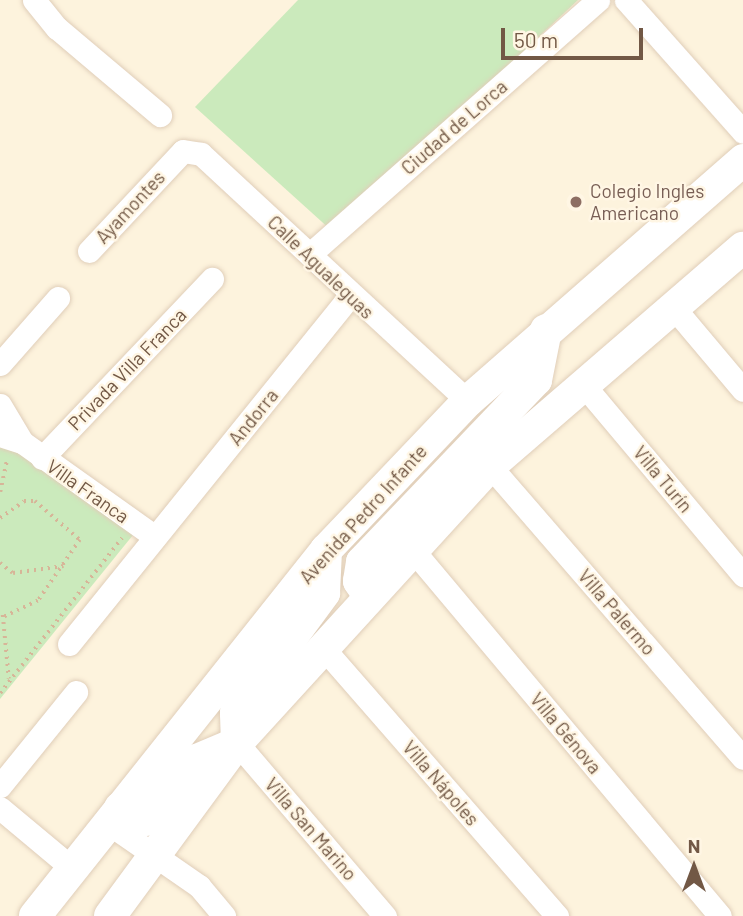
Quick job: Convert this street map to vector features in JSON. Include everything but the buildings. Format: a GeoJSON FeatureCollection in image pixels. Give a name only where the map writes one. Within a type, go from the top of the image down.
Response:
{"type":"FeatureCollection","features":[{"type":"Feature","properties":{"kind":"main road","name":"Avenida Pedro Infante"},"geometry":{"type":"LineString","coordinates":[[35,916],[326,550],[468,401],[743,160]]}},
{"type":"Feature","properties":{"kind":"main road"},"geometry":{"type":"LineString","coordinates":[[110,916],[159,854],[237,743],[325,650],[369,596],[490,466],[582,383],[674,309],[743,248]]}},
{"type":"Feature","properties":{"kind":"main road"},"geometry":{"type":"LineString","coordinates":[[369,596],[359,581],[362,562],[536,380],[546,330]]}},
{"type":"Feature","properties":{"kind":"main road"},"geometry":{"type":"LineString","coordinates":[[237,743],[236,713],[324,593],[326,550]]}},
{"type":"Feature","properties":{"kind":"main road"},"geometry":{"type":"LineString","coordinates":[[114,815],[144,820],[197,760],[237,743]]}},
{"type":"Feature","properties":{"kind":"street"},"geometry":{"type":"LineString","coordinates":[[34,0],[57,28],[160,116]]}},
{"type":"Feature","properties":{"kind":"street","name":"Ciudad de Lorca"},"geometry":{"type":"LineString","coordinates":[[310,254],[598,0]]}},
{"type":"Feature","properties":{"kind":"street"},"geometry":{"type":"LineString","coordinates":[[626,0],[743,132]]}},
{"type":"Feature","properties":{"kind":"street","name":"Calle Agualeguas"},"geometry":{"type":"LineString","coordinates":[[171,162],[183,151],[201,154],[310,254],[350,296],[468,401]]}},
{"type":"Feature","properties":{"kind":"street","name":"Ayamontes"},"geometry":{"type":"LineString","coordinates":[[89,251],[171,162]]}},
{"type":"Feature","properties":{"kind":"street","name":"Privada Villa Franca"},"geometry":{"type":"LineString","coordinates":[[42,458],[212,279]]}},
{"type":"Feature","properties":{"kind":"street","name":"Andorra"},"geometry":{"type":"LineString","coordinates":[[69,644],[350,296]]}},
{"type":"Feature","properties":{"kind":"street"},"geometry":{"type":"LineString","coordinates":[[0,364],[58,298]]}},
{"type":"Feature","properties":{"kind":"street"},"geometry":{"type":"LineString","coordinates":[[674,309],[743,390]]}},
{"type":"Feature","properties":{"kind":"street","name":"Villa Turín"},"geometry":{"type":"LineString","coordinates":[[582,383],[743,575]]}},
{"type":"Feature","properties":{"kind":"street","name":"Villa Franca"},"geometry":{"type":"LineString","coordinates":[[0,405],[15,450]]}},
{"type":"Feature","properties":{"kind":"street","name":"Villa Franca"},"geometry":{"type":"LineString","coordinates":[[0,435],[15,450],[42,458],[155,537]]}},
{"type":"Feature","properties":{"kind":"street","name":"Villa Palermo"},"geometry":{"type":"LineString","coordinates":[[490,466],[743,758]]}},
{"type":"Feature","properties":{"kind":"street","name":"Villa Génova"},"geometry":{"type":"LineString","coordinates":[[412,549],[720,916]]}},
{"type":"Feature","properties":{"kind":"street","name":"Villa Nápoles"},"geometry":{"type":"LineString","coordinates":[[325,650],[557,916]]}},
{"type":"Feature","properties":{"kind":"street"},"geometry":{"type":"LineString","coordinates":[[0,786],[76,692]]}},
{"type":"Feature","properties":{"kind":"street","name":"Villa San Marino"},"geometry":{"type":"LineString","coordinates":[[237,743],[385,916]]}},
{"type":"Feature","properties":{"kind":"street"},"geometry":{"type":"LineString","coordinates":[[0,808],[73,869]]}},
{"type":"Feature","properties":{"kind":"street"},"geometry":{"type":"LineString","coordinates":[[114,815],[224,916]]}},
{"type":"Feature","properties":{"kind":"path"},"geometry":{"type":"LineString","coordinates":[[0,492],[15,450]]}},
{"type":"Feature","properties":{"kind":"path"},"geometry":{"type":"LineString","coordinates":[[0,518],[24,501],[35,501],[79,536],[79,550],[33,605],[2,617],[9,681]]}},
{"type":"Feature","properties":{"kind":"path"},"geometry":{"type":"LineString","coordinates":[[0,693],[134,522]]}},
{"type":"Feature","properties":{"kind":"path"},"geometry":{"type":"LineString","coordinates":[[0,563],[13,572],[66,566]]}},
{"type":"Feature","properties":{"kind":"green space"},"geometry":{"type":"Polygon","coordinates":[[[298,0],[578,0],[332,231],[195,107],[298,0]]]}},
{"type":"Feature","properties":{"kind":"green space"},"geometry":{"type":"Polygon","coordinates":[[[6,439],[133,535],[0,699],[0,445],[6,439]]]}},
{"type":"Feature","properties":{"kind":"place","name":"Colegio Ingles Americano"},"geometry":{"type":"Point","coordinates":[576,202]}}]}
